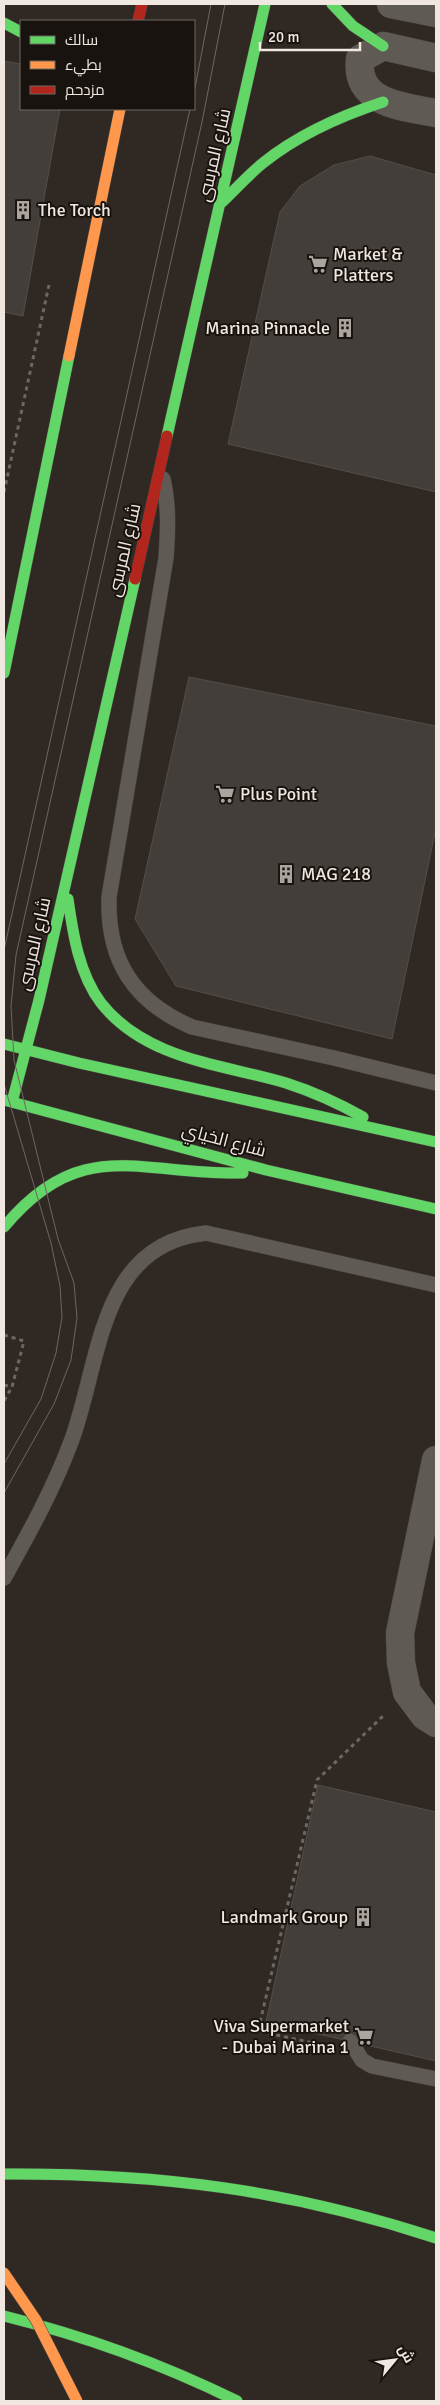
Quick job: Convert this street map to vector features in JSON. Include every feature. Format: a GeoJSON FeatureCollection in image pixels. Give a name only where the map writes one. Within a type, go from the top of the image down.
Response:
{"type":"FeatureCollection","features":[{"type":"Feature","properties":{"kind":"main road"},"geometry":{"type":"LineString","coordinates":[[138,20],[142,4]]}},
{"type":"Feature","properties":{"kind":"main road","name":"شارع المرسى"},"geometry":{"type":"LineString","coordinates":[[8,1101],[26,1049],[66,885],[265,4]]}},
{"type":"Feature","properties":{"kind":"main road"},"geometry":{"type":"LineString","coordinates":[[332,4],[353,26],[383,46]]}},
{"type":"Feature","properties":{"kind":"main road"},"geometry":{"type":"LineString","coordinates":[[4,23],[20,31]]}},
{"type":"Feature","properties":{"kind":"main road"},"geometry":{"type":"LineString","coordinates":[[221,203],[262,163],[283,148],[335,119],[382,102]]}},
{"type":"Feature","properties":{"kind":"main road"},"geometry":{"type":"LineString","coordinates":[[4,673],[119,114]]}},
{"type":"Feature","properties":{"kind":"main road"},"geometry":{"type":"LineString","coordinates":[[66,885],[75,941],[80,962],[89,983],[100,1002],[115,1019],[132,1033],[150,1045],[171,1054],[269,1077],[328,1097],[355,1112],[381,1130]]}},
{"type":"Feature","properties":{"kind":"main road"},"geometry":{"type":"LineString","coordinates":[[4,1044],[78,1063],[436,1142]]}},
{"type":"Feature","properties":{"kind":"main road","name":"شارع الخياي"},"geometry":{"type":"LineString","coordinates":[[8,1101],[266,1170],[436,1210]]}},
{"type":"Feature","properties":{"kind":"main road"},"geometry":{"type":"LineString","coordinates":[[4,1227],[18,1209],[35,1193],[54,1181],[98,1166],[136,1165],[219,1174],[266,1170]]}},
{"type":"Feature","properties":{"kind":"main road"},"geometry":{"type":"LineString","coordinates":[[4,2174],[117,2175],[193,2182],[268,2194],[342,2210],[436,2238]]}},
{"type":"Feature","properties":{"kind":"main road"},"geometry":{"type":"LineString","coordinates":[[4,2273],[36,2320],[77,2401]]}},
{"type":"Feature","properties":{"kind":"main road"},"geometry":{"type":"LineString","coordinates":[[4,2316],[103,2344],[154,2362],[237,2401]]}},
{"type":"Feature","properties":{"kind":"street"},"geometry":{"type":"LineString","coordinates":[[391,4],[436,14]]}},
{"type":"Feature","properties":{"kind":"street"},"geometry":{"type":"LineString","coordinates":[[436,58],[383,46],[360,60],[359,71],[367,88],[382,102],[436,114]]}},
{"type":"Feature","properties":{"kind":"street"},"geometry":{"type":"LineString","coordinates":[[436,1460],[400,1633],[401,1663],[407,1692],[425,1716],[436,1723]]}},
{"type":"Feature","properties":{"kind":"lane"},"geometry":{"type":"LineString","coordinates":[[161,467],[168,497],[166,558],[109,897],[110,934],[122,968],[144,998],[175,1020],[192,1027],[334,1058],[436,1083]]}},
{"type":"Feature","properties":{"kind":"lane"},"geometry":{"type":"LineString","coordinates":[[4,1578],[47,1500],[60,1470],[79,1417],[105,1317],[113,1298],[139,1264],[153,1251],[169,1241],[187,1235],[206,1233],[436,1285]]}},
{"type":"Feature","properties":{"kind":"lane"},"geometry":{"type":"LineString","coordinates":[[352,2046],[362,2060],[372,2066],[436,2079]]}},
{"type":"Feature","properties":{"kind":"path"},"geometry":{"type":"LineString","coordinates":[[4,492],[50,281]]}},
{"type":"Feature","properties":{"kind":"path"},"geometry":{"type":"LineString","coordinates":[[4,1335],[24,1341],[12,1387],[4,1401]]}},
{"type":"Feature","properties":{"kind":"path"},"geometry":{"type":"LineString","coordinates":[[4,1385],[12,1387]]}},
{"type":"Feature","properties":{"kind":"path"},"geometry":{"type":"LineString","coordinates":[[352,2046],[258,2031],[317,1780],[407,1692]]}},
{"type":"Feature","properties":{"kind":"building","name":"The Torch"},"geometry":{"type":"Polygon","coordinates":[[[4,61],[20,64],[20,110],[60,110],[23,316],[4,312],[4,61]]]}},
{"type":"Feature","properties":{"kind":"building","name":"Marina Pinnacle"},"geometry":{"type":"Polygon","coordinates":[[[370,156],[436,175],[436,492],[228,444],[280,212],[300,186],[334,165],[370,156]]]}},
{"type":"Feature","properties":{"kind":"building","name":"MAG 218"},"geometry":{"type":"Polygon","coordinates":[[[189,677],[436,726],[436,828],[392,1039],[176,986],[135,919],[189,677]]]}},
{"type":"Feature","properties":{"kind":"building","name":"Landmark Group"},"geometry":{"type":"Polygon","coordinates":[[[318,1785],[436,1812],[436,2061],[266,2022],[318,1785]]]}},
{"type":"Feature","properties":{"kind":"tram line"},"geometry":{"type":"LineString","coordinates":[[195,88],[211,4]]}},
{"type":"Feature","properties":{"kind":"tram line"},"geometry":{"type":"LineString","coordinates":[[4,1493],[54,1404],[71,1360],[77,1318],[74,1283],[58,1239],[14,1060],[11,1006],[16,955],[202,122],[225,4]]}},
{"type":"Feature","properties":{"kind":"tram line"},"geometry":{"type":"LineString","coordinates":[[4,950],[190,110]]}},
{"type":"Feature","properties":{"kind":"tram line"},"geometry":{"type":"LineString","coordinates":[[4,1084],[51,1243],[60,1286],[62,1317],[56,1353],[41,1399],[4,1464]]}},
{"type":"Feature","properties":{"kind":"traffic: fast"},"geometry":{"type":"LineString","coordinates":[[167,436],[265,4]]}},
{"type":"Feature","properties":{"kind":"traffic: fast"},"geometry":{"type":"LineString","coordinates":[[332,4],[353,26],[383,46]]}},
{"type":"Feature","properties":{"kind":"traffic: fast"},"geometry":{"type":"LineString","coordinates":[[4,23],[20,31]]}},
{"type":"Feature","properties":{"kind":"traffic: fast"},"geometry":{"type":"LineString","coordinates":[[221,203],[257,168],[291,143],[351,113],[383,102]]}},
{"type":"Feature","properties":{"kind":"traffic: fast"},"geometry":{"type":"LineString","coordinates":[[4,673],[69,356]]}},
{"type":"Feature","properties":{"kind":"traffic: fast"},"geometry":{"type":"LineString","coordinates":[[12,1102],[39,1000],[135,579]]}},
{"type":"Feature","properties":{"kind":"traffic: fast"},"geometry":{"type":"LineString","coordinates":[[68,899],[82,967],[93,992],[119,1022],[140,1037],[162,1048],[186,1057],[296,1086],[326,1098],[363,1117]]}},
{"type":"Feature","properties":{"kind":"traffic: fast"},"geometry":{"type":"LineString","coordinates":[[4,1044],[79,1063],[436,1142]]}},
{"type":"Feature","properties":{"kind":"traffic: fast"},"geometry":{"type":"LineString","coordinates":[[4,1100],[266,1170],[436,1209]]}},
{"type":"Feature","properties":{"kind":"traffic: fast"},"geometry":{"type":"LineString","coordinates":[[4,1227],[32,1198],[60,1179],[87,1169],[114,1166],[243,1173]]}},
{"type":"Feature","properties":{"kind":"traffic: fast"},"geometry":{"type":"LineString","coordinates":[[4,2174],[61,2174],[116,2177],[170,2181],[223,2188],[276,2196],[328,2208],[382,2221],[436,2238]]}},
{"type":"Feature","properties":{"kind":"traffic: fast"},"geometry":{"type":"LineString","coordinates":[[4,2316],[123,2352],[237,2401]]}},
{"type":"Feature","properties":{"kind":"traffic: slow"},"geometry":{"type":"LineString","coordinates":[[69,356],[120,110]]}},
{"type":"Feature","properties":{"kind":"traffic: slow"},"geometry":{"type":"LineString","coordinates":[[4,2273],[36,2320],[77,2401]]}},
{"type":"Feature","properties":{"kind":"traffic: jam"},"geometry":{"type":"LineString","coordinates":[[138,20],[142,4]]}},
{"type":"Feature","properties":{"kind":"traffic: jam"},"geometry":{"type":"LineString","coordinates":[[135,579],[167,436]]}},
{"type":"Feature","properties":{"kind":"place","name":"The Torch"},"geometry":{"type":"Point","coordinates":[23,210]}},
{"type":"Feature","properties":{"kind":"place","name":"Market & Platters"},"geometry":{"type":"Point","coordinates":[318,264]}},
{"type":"Feature","properties":{"kind":"place","name":"Marina Pinnacle"},"geometry":{"type":"Point","coordinates":[345,328]}},
{"type":"Feature","properties":{"kind":"place","name":"Plus Point"},"geometry":{"type":"Point","coordinates":[225,794]}},
{"type":"Feature","properties":{"kind":"place","name":"MAG 218"},"geometry":{"type":"Point","coordinates":[286,874]}},
{"type":"Feature","properties":{"kind":"place","name":"Landmark Group"},"geometry":{"type":"Point","coordinates":[363,1917]}},
{"type":"Feature","properties":{"kind":"place","name":"Viva Supermarket - Dubai Marina 1"},"geometry":{"type":"Point","coordinates":[364,2036]}}]}
